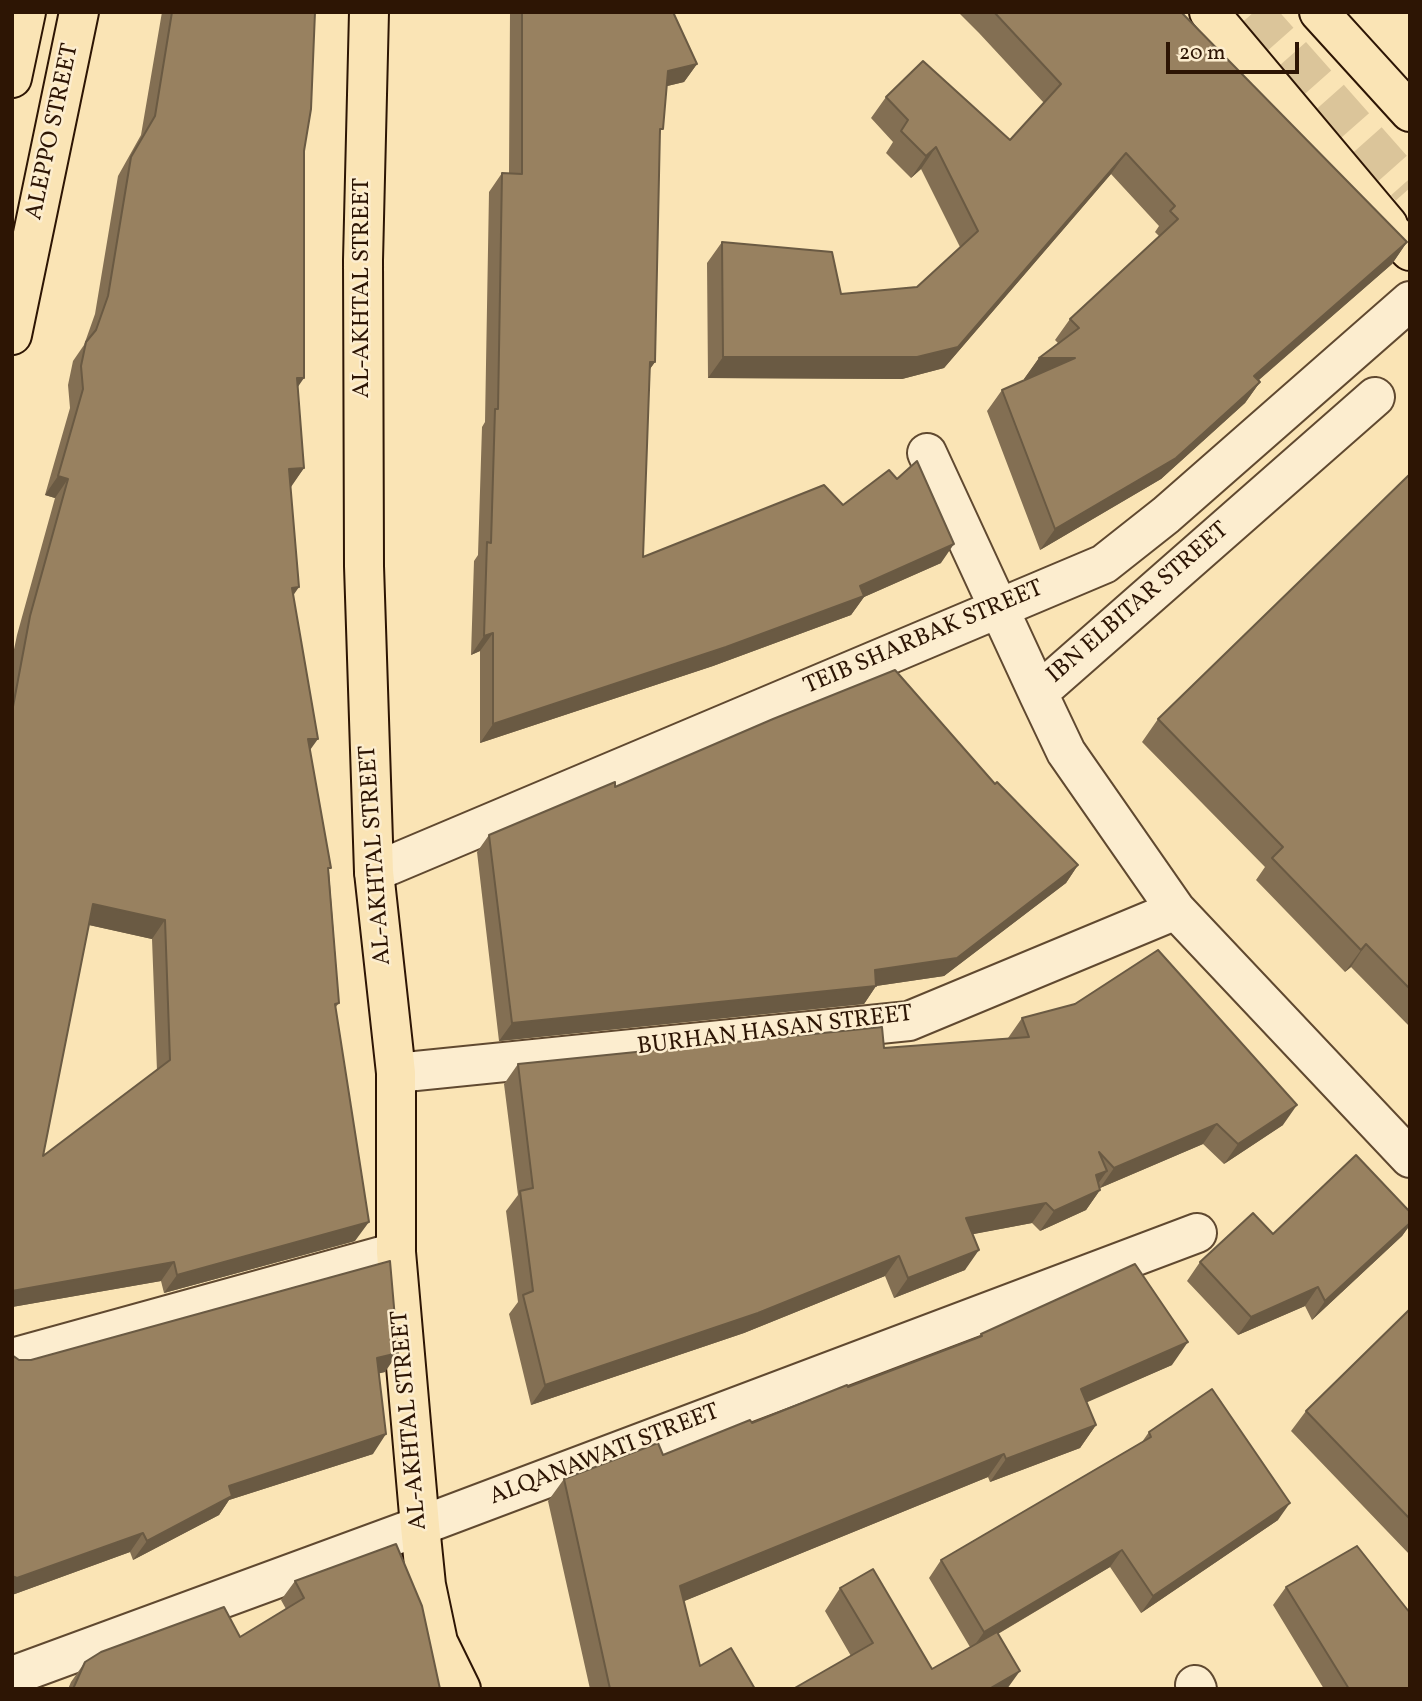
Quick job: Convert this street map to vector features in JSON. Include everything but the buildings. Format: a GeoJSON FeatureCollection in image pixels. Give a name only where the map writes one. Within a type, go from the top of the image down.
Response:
{"type":"FeatureCollection","features":[{"type":"Feature","properties":{"kind":"main road"},"geometry":{"type":"LineString","coordinates":[[12,78],[26,12]]}},
{"type":"Feature","properties":{"kind":"main road","name":"ALEPPO STREET"},"geometry":{"type":"LineString","coordinates":[[12,335],[79,12]]}},
{"type":"Feature","properties":{"kind":"main road","name":"AL-AKHTAL STREET"},"geometry":{"type":"LineString","coordinates":[[369,12],[363,260],[364,538],[374,872],[396,1073],[396,1251],[426,1585],[439,1643],[461,1689]]}},
{"type":"Feature","properties":{"kind":"main road"},"geometry":{"type":"LineString","coordinates":[[1177,12],[1405,246]]}},
{"type":"Feature","properties":{"kind":"main road"},"geometry":{"type":"LineString","coordinates":[[1209,12],[1405,246]]}},
{"type":"Feature","properties":{"kind":"main road"},"geometry":{"type":"LineString","coordinates":[[1319,12],[1410,113]]}},
{"type":"Feature","properties":{"kind":"street","name":"TEIB SHARBAK STREET"},"geometry":{"type":"LineString","coordinates":[[374,872],[1104,564],[1166,514],[1410,301]]}},
{"type":"Feature","properties":{"kind":"street","name":"IBN ELBITAR STREET"},"geometry":{"type":"LineString","coordinates":[[1375,397],[1038,693],[1066,752],[1175,910],[1410,1158]]}},
{"type":"Feature","properties":{"kind":"street"},"geometry":{"type":"LineString","coordinates":[[927,453],[1038,693]]}},
{"type":"Feature","properties":{"kind":"street","name":"BURHAN HASAN STREET"},"geometry":{"type":"LineString","coordinates":[[396,1073],[909,1021],[1175,910]]}},
{"type":"Feature","properties":{"kind":"street","name":"ALQANAWATI STREET"},"geometry":{"type":"LineString","coordinates":[[12,1676],[420,1527],[1196,1233]]}},
{"type":"Feature","properties":{"kind":"street"},"geometry":{"type":"LineString","coordinates":[[12,1358],[396,1251]]}},
{"type":"Feature","properties":{"kind":"tunnel"},"geometry":{"type":"LineString","coordinates":[[1254,12],[1410,188]]}}]}
